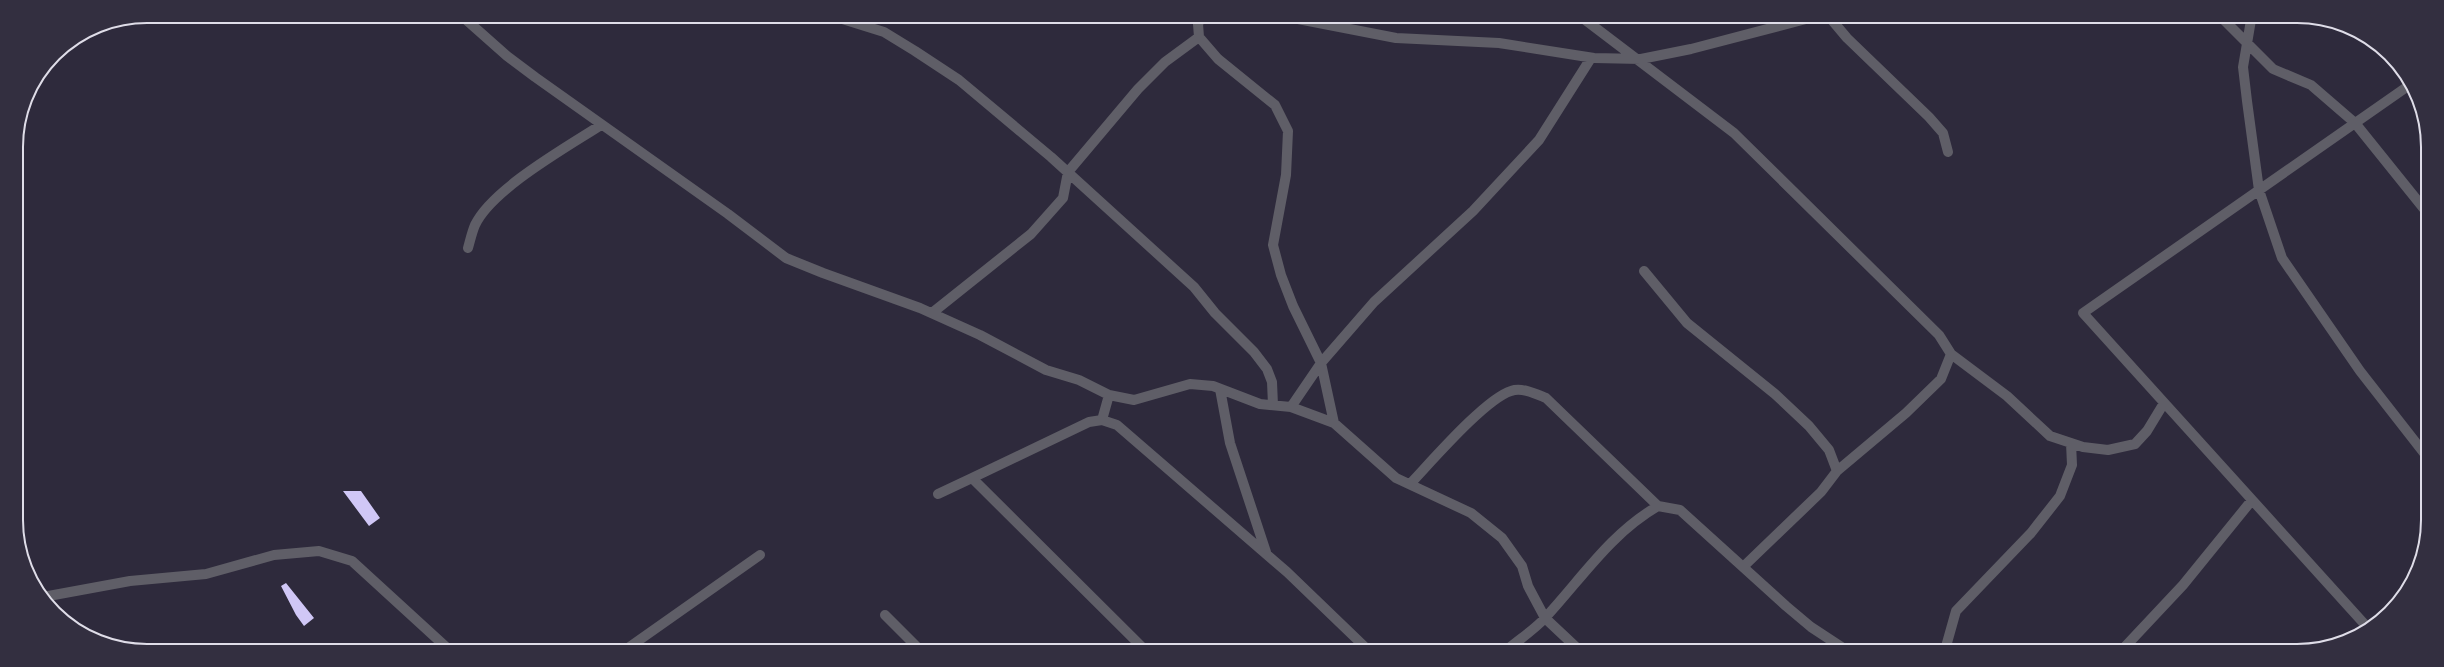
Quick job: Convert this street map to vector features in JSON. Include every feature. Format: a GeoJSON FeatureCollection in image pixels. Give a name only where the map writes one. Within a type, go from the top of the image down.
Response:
{"type":"FeatureCollection","features":[{"type":"Feature","properties":{"kind":"street"},"geometry":{"type":"LineString","coordinates":[[470,23],[507,56],[601,125],[728,214],[786,258],[932,313],[1017,353],[1046,370],[1079,380],[1109,395],[1134,400],[1190,384],[1220,389],[1260,404],[1291,407],[1334,423],[1396,478],[1471,513],[1502,538],[1522,566],[1528,586],[1545,618],[1573,644]]}},
{"type":"Feature","properties":{"kind":"street"},"geometry":{"type":"LineString","coordinates":[[855,23],[884,32],[959,80],[1068,172],[1194,287],[1215,313],[1254,352],[1267,369],[1272,382],[1273,405]]}},
{"type":"Feature","properties":{"kind":"street"},"geometry":{"type":"LineString","coordinates":[[1198,23],[1199,37],[1218,59],[1275,105],[1288,131],[1286,175],[1273,245],[1281,275],[1293,306],[1321,363],[1334,423]]}},
{"type":"Feature","properties":{"kind":"street"},"geometry":{"type":"LineString","coordinates":[[1319,23],[1396,38],[1499,43],[1591,58],[1636,59],[1692,49],[1791,23]]}},
{"type":"Feature","properties":{"kind":"street"},"geometry":{"type":"LineString","coordinates":[[1589,23],[1734,133],[1939,335],[1951,354],[2007,396],[2050,436],[2083,447],[2108,450],[2135,444],[2147,431],[2164,402]]}},
{"type":"Feature","properties":{"kind":"street"},"geometry":{"type":"LineString","coordinates":[[1834,23],[1847,38],[1930,117],[1943,133],[1948,152]]}},
{"type":"Feature","properties":{"kind":"street"},"geometry":{"type":"LineString","coordinates":[[2227,23],[2273,69],[2311,85],[2355,123],[2421,205]]}},
{"type":"Feature","properties":{"kind":"street"},"geometry":{"type":"LineString","coordinates":[[2250,23],[2243,67],[2259,190],[2282,258],[2360,371],[2421,449]]}},
{"type":"Feature","properties":{"kind":"street"},"geometry":{"type":"LineString","coordinates":[[932,313],[1031,234],[1063,198],[1068,172],[1138,89],[1165,62],[1199,37]]}},
{"type":"Feature","properties":{"kind":"street"},"geometry":{"type":"LineString","coordinates":[[1291,407],[1321,363],[1374,302],[1473,211],[1510,173],[1539,140],[1591,58]]}},
{"type":"Feature","properties":{"kind":"street"},"geometry":{"type":"LineString","coordinates":[[2364,624],[2083,313],[2406,88]]}},
{"type":"Feature","properties":{"kind":"street"},"geometry":{"type":"LineString","coordinates":[[468,248],[475,224],[495,200],[528,172],[601,125]]}},
{"type":"Feature","properties":{"kind":"street"},"geometry":{"type":"LineString","coordinates":[[1644,271],[1688,323],[1748,374],[1776,394],[1809,426],[1829,450],[1837,471]]}},
{"type":"Feature","properties":{"kind":"street"},"geometry":{"type":"LineString","coordinates":[[1743,567],[1821,492],[1837,471],[1906,413],[1941,379],[1951,354]]}},
{"type":"Feature","properties":{"kind":"street"},"geometry":{"type":"LineString","coordinates":[[1220,389],[1230,443],[1266,553]]}},
{"type":"Feature","properties":{"kind":"street"},"geometry":{"type":"LineString","coordinates":[[1410,484],[1491,401],[1512,390],[1529,391],[1546,398],[1658,506],[1680,510],[1810,627],[1837,644]]}},
{"type":"Feature","properties":{"kind":"street"},"geometry":{"type":"LineString","coordinates":[[1102,420],[1109,395]]}},
{"type":"Feature","properties":{"kind":"street"},"geometry":{"type":"LineString","coordinates":[[938,494],[1073,428],[1102,420],[1117,425],[1266,553],[1362,644]]}},
{"type":"Feature","properties":{"kind":"street"},"geometry":{"type":"LineString","coordinates":[[1947,644],[1956,611],[2031,533],[2060,496],[2072,465],[2071,443]]}},
{"type":"Feature","properties":{"kind":"street"},"geometry":{"type":"LineString","coordinates":[[972,478],[1140,644]]}},
{"type":"Feature","properties":{"kind":"street"},"geometry":{"type":"LineString","coordinates":[[2128,644],[2183,585],[2252,500]]}},
{"type":"Feature","properties":{"kind":"street"},"geometry":{"type":"LineString","coordinates":[[1514,644],[1545,618],[1579,576],[1624,529],[1658,506]]}},
{"type":"Feature","properties":{"kind":"street"},"geometry":{"type":"LineString","coordinates":[[50,596],[130,581],[206,574],[274,555],[319,551],[352,561],[443,644]]}},
{"type":"Feature","properties":{"kind":"street"},"geometry":{"type":"LineString","coordinates":[[633,644],[642,636],[760,555]]}},
{"type":"Feature","properties":{"kind":"street"},"geometry":{"type":"LineString","coordinates":[[885,615],[914,644]]}},
{"type":"Feature","properties":{"kind":"building"},"geometry":{"type":"Polygon","coordinates":[[[343,491],[361,491],[380,518],[369,526],[343,491]]]}},
{"type":"Feature","properties":{"kind":"building"},"geometry":{"type":"Polygon","coordinates":[[[286,583],[314,618],[304,626],[296,615],[281,586],[286,583]]]}}]}
